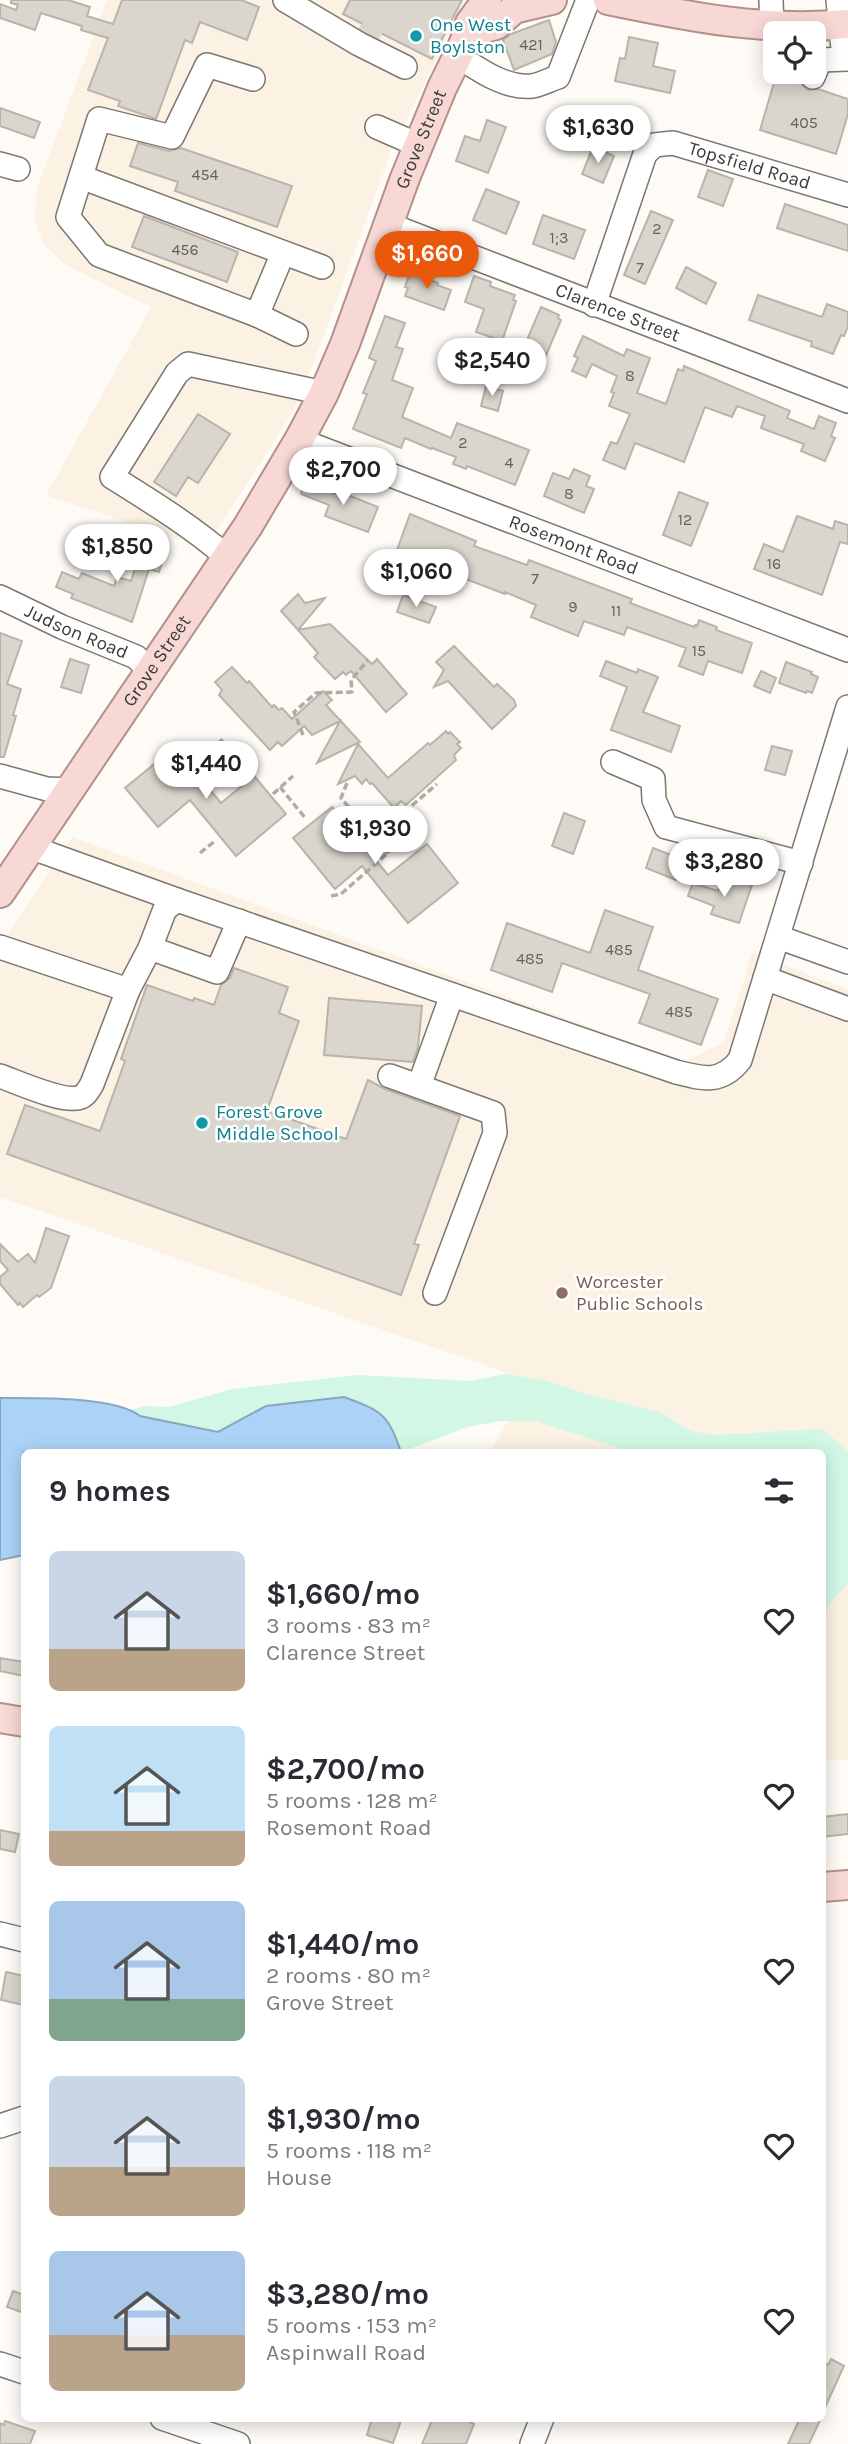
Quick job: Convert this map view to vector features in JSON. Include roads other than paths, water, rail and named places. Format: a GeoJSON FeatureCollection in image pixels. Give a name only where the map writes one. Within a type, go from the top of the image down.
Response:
{"type":"FeatureCollection","features":[{"type":"Feature","properties":{"kind":"main road","name":"Grove Street"},"geometry":{"type":"LineString","coordinates":[[469,42],[470,23],[487,0]]}},
{"type":"Feature","properties":{"kind":"main road","name":"Grove Street"},"geometry":{"type":"LineString","coordinates":[[0,892],[248,526],[299,440],[324,393],[345,344],[418,145],[469,42],[507,0]]}},
{"type":"Feature","properties":{"kind":"main road"},"geometry":{"type":"LineString","coordinates":[[469,42],[496,25],[514,9],[552,0]]}},
{"type":"Feature","properties":{"kind":"main road"},"geometry":{"type":"LineString","coordinates":[[608,0],[711,21],[772,13],[842,16]]}},
{"type":"Feature","properties":{"kind":"main road"},"geometry":{"type":"LineString","coordinates":[[0,1718],[21,1722]]}},
{"type":"Feature","properties":{"kind":"main road"},"geometry":{"type":"LineString","coordinates":[[826,1887],[848,1885]]}},
{"type":"Feature","properties":{"kind":"street"},"geometry":{"type":"LineString","coordinates":[[285,0],[358,30]]}},
{"type":"Feature","properties":{"kind":"street"},"geometry":{"type":"LineString","coordinates":[[469,42],[475,68],[514,86],[532,86],[558,77],[588,0]]}},
{"type":"Feature","properties":{"kind":"street"},"geometry":{"type":"LineString","coordinates":[[323,14],[380,48],[405,67]]}},
{"type":"Feature","properties":{"kind":"street"},"geometry":{"type":"LineString","coordinates":[[826,60],[846,58],[842,16]]}},
{"type":"Feature","properties":{"kind":"street"},"geometry":{"type":"LineString","coordinates":[[253,79],[206,65],[172,137],[99,119],[68,217],[99,255],[257,315],[296,334]]}},
{"type":"Feature","properties":{"kind":"street"},"geometry":{"type":"LineString","coordinates":[[377,127],[418,145]]}},
{"type":"Feature","properties":{"kind":"street","name":"Topsfield Road"},"geometry":{"type":"LineString","coordinates":[[594,305],[645,154],[654,145],[673,143],[848,195]]}},
{"type":"Feature","properties":{"kind":"street"},"geometry":{"type":"LineString","coordinates":[[81,177],[322,267]]}},
{"type":"Feature","properties":{"kind":"street","name":"Clarence Street"},"geometry":{"type":"LineString","coordinates":[[387,224],[848,401]]}},
{"type":"Feature","properties":{"kind":"street"},"geometry":{"type":"LineString","coordinates":[[257,315],[283,253]]}},
{"type":"Feature","properties":{"kind":"street"},"geometry":{"type":"LineString","coordinates":[[227,557],[167,510],[112,477],[177,373],[188,364],[324,393]]}},
{"type":"Feature","properties":{"kind":"street","name":"Rosemont Road"},"geometry":{"type":"LineString","coordinates":[[299,440],[848,650]]}},
{"type":"Feature","properties":{"kind":"street","name":"Judson Road"},"geometry":{"type":"LineString","coordinates":[[0,597],[62,627],[136,657],[150,671]]}},
{"type":"Feature","properties":{"kind":"street"},"geometry":{"type":"LineString","coordinates":[[30,847],[676,1072],[707,1079],[728,1073],[740,1060],[848,707]]}},
{"type":"Feature","properties":{"kind":"street"},"geometry":{"type":"LineString","coordinates":[[613,762],[653,779],[654,800],[666,827],[801,863]]}},
{"type":"Feature","properties":{"kind":"street"},"geometry":{"type":"LineString","coordinates":[[0,776],[47,789],[69,790]]}},
{"type":"Feature","properties":{"kind":"street"},"geometry":{"type":"LineString","coordinates":[[0,1076],[57,1095],[78,1098],[84,1096],[92,1084],[128,990],[150,948],[165,909],[177,900]]}},
{"type":"Feature","properties":{"kind":"street"},"geometry":{"type":"LineString","coordinates":[[150,948],[217,972],[239,922]]}},
{"type":"Feature","properties":{"kind":"street"},"geometry":{"type":"LineString","coordinates":[[778,937],[848,962]]}},
{"type":"Feature","properties":{"kind":"street"},"geometry":{"type":"LineString","coordinates":[[0,947],[128,990]]}},
{"type":"Feature","properties":{"kind":"street"},"geometry":{"type":"LineString","coordinates":[[768,970],[848,1009]]}},
{"type":"Feature","properties":{"kind":"street"},"geometry":{"type":"LineString","coordinates":[[419,1086],[452,995]]}},
{"type":"Feature","properties":{"kind":"street"},"geometry":{"type":"LineString","coordinates":[[390,1076],[493,1113],[495,1133],[435,1293]]}},
{"type":"Feature","properties":{"kind":"street"},"geometry":{"type":"LineString","coordinates":[[0,1934],[21,1939]]}},
{"type":"Feature","properties":{"kind":"street"},"geometry":{"type":"LineString","coordinates":[[0,2126],[21,2119]]}},
{"type":"Feature","properties":{"kind":"street"},"geometry":{"type":"LineString","coordinates":[[0,2364],[21,2371]]}},
{"type":"Feature","properties":{"kind":"street"},"geometry":{"type":"LineString","coordinates":[[174,2422],[239,2444]]}},
{"type":"Feature","properties":{"kind":"street"},"geometry":{"type":"LineString","coordinates":[[532,2444],[540,2422]]}},
{"type":"Feature","properties":{"kind":"water"},"geometry":{"type":"Polygon","coordinates":[[[344,1397],[382,1415],[392,1429],[400,1449],[21,1449],[21,1556],[0,1560],[0,1398],[53,1398],[94,1402],[128,1409],[140,1416],[218,1432],[266,1406],[344,1397]]]}},
{"type":"Feature","properties":{"kind":"tunnel"},"geometry":{"type":"LineString","coordinates":[[358,30],[378,41]]}},
{"type":"Feature","properties":{"kind":"place","name":"One West Boylston"},"geometry":{"type":"Point","coordinates":[416,36]}},
{"type":"Feature","properties":{"kind":"place","name":"Forest Grove Middle School"},"geometry":{"type":"Point","coordinates":[202,1123]}},
{"type":"Feature","properties":{"kind":"place","name":"Worcester Public Schools"},"geometry":{"type":"Point","coordinates":[562,1293]}}]}
